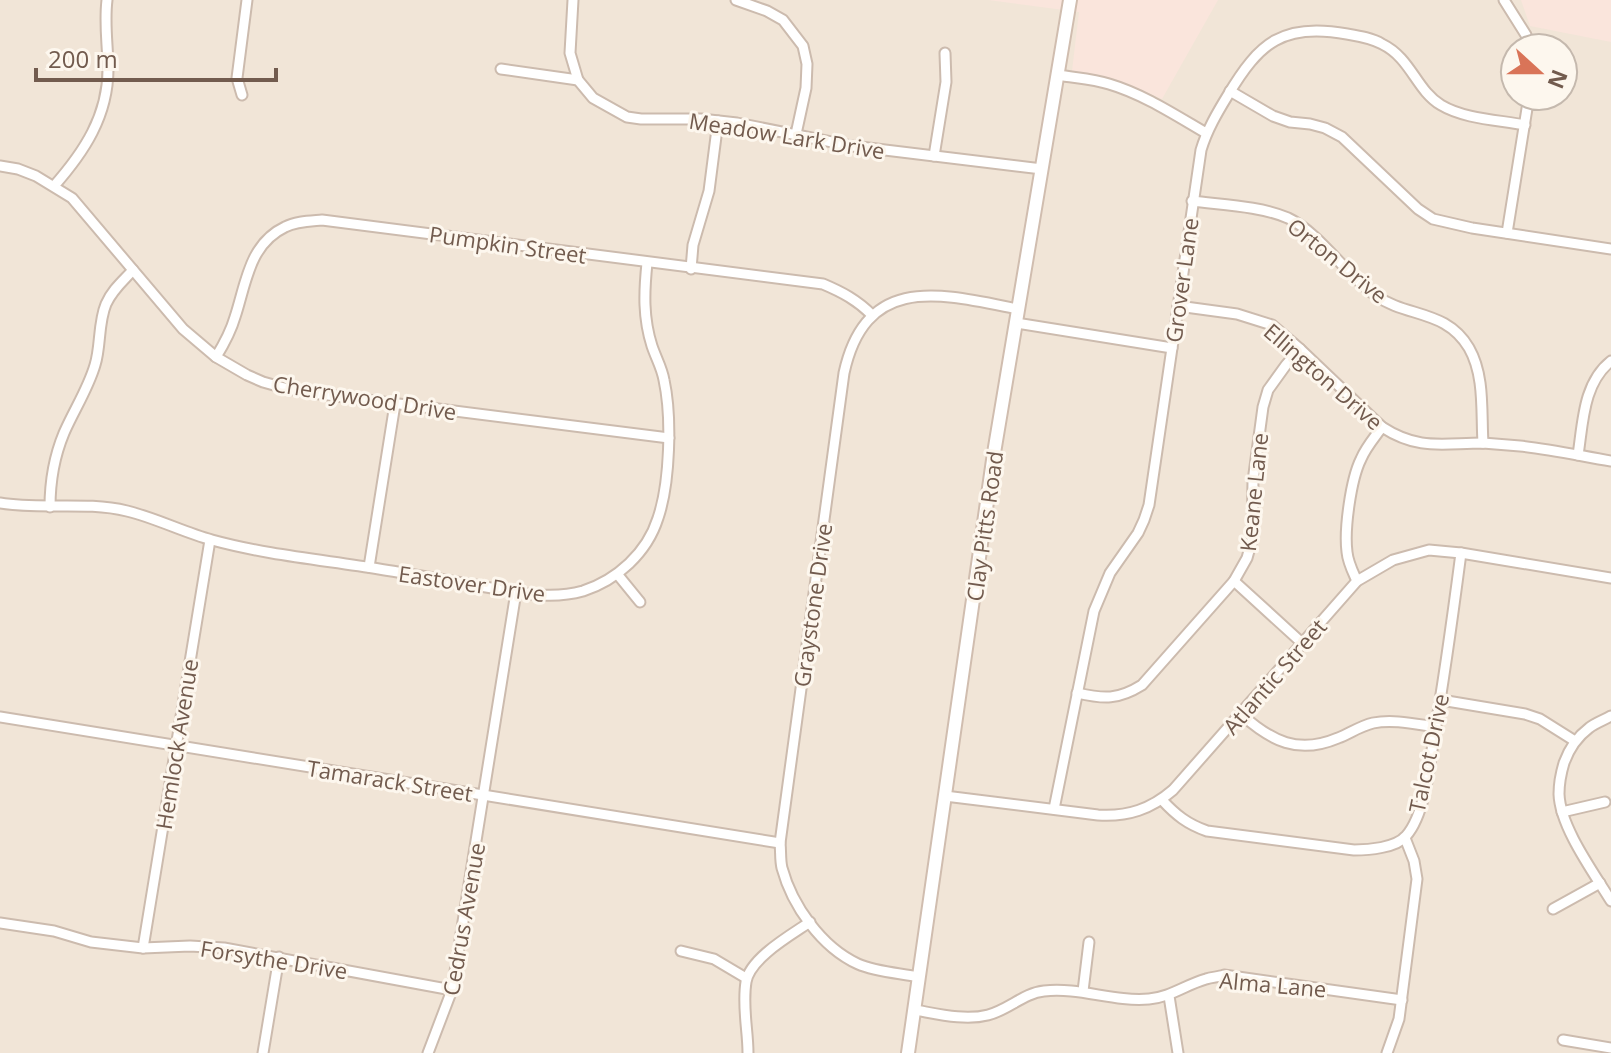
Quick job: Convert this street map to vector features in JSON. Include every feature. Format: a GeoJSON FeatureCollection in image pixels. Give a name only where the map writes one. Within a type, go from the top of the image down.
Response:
{"type":"FeatureCollection","features":[{"type":"Feature","properties":{"kind":"street"},"geometry":{"type":"LineString","coordinates":[[54,186],[90,140],[104,104],[108,70],[107,0]]}},
{"type":"Feature","properties":{"kind":"street"},"geometry":{"type":"LineString","coordinates":[[242,95],[237,78],[247,0]]}},
{"type":"Feature","properties":{"kind":"street"},"geometry":{"type":"LineString","coordinates":[[501,69],[578,80],[570,53],[573,0]]}},
{"type":"Feature","properties":{"kind":"street"},"geometry":{"type":"LineString","coordinates":[[736,0],[783,20],[803,46],[807,64],[806,88],[796,134]]}},
{"type":"Feature","properties":{"kind":"street","name":"Clay Pitts Road"},"geometry":{"type":"LineString","coordinates":[[908,1053],[994,453],[1070,0]]}},
{"type":"Feature","properties":{"kind":"street"},"geometry":{"type":"LineString","coordinates":[[1504,0],[1524,32]]}},
{"type":"Feature","properties":{"kind":"street","name":"Grover Lane"},"geometry":{"type":"LineString","coordinates":[[1054,809],[1094,611],[1110,573],[1138,533],[1149,505],[1201,150],[1206,133],[1230,91],[1258,52],[1274,41],[1291,33],[1328,30],[1382,43],[1409,65],[1427,93],[1441,105],[1464,113],[1525,125]]}},
{"type":"Feature","properties":{"kind":"street"},"geometry":{"type":"LineString","coordinates":[[934,156],[946,82],[945,53]]}},
{"type":"Feature","properties":{"kind":"street"},"geometry":{"type":"LineString","coordinates":[[1058,75],[1106,83],[1125,90],[1206,133]]}},
{"type":"Feature","properties":{"kind":"street","name":"Meadow Lark Drive"},"geometry":{"type":"LineString","coordinates":[[578,80],[593,98],[627,117],[718,121],[852,146],[1042,169]]}},
{"type":"Feature","properties":{"kind":"street"},"geometry":{"type":"LineString","coordinates":[[1230,91],[1273,116],[1325,128],[1342,137],[1418,209],[1433,219],[1611,249]]}},
{"type":"Feature","properties":{"kind":"street"},"geometry":{"type":"LineString","coordinates":[[1507,233],[1527,112]]}},
{"type":"Feature","properties":{"kind":"street"},"geometry":{"type":"LineString","coordinates":[[691,269],[693,245],[709,191],[718,121]]}},
{"type":"Feature","properties":{"kind":"street","name":"Cherrywood Drive"},"geometry":{"type":"LineString","coordinates":[[0,166],[18,169],[72,198],[183,329],[216,357],[247,375],[288,389],[669,438]]}},
{"type":"Feature","properties":{"kind":"street","name":"Orton Drive"},"geometry":{"type":"LineString","coordinates":[[1192,201],[1276,214],[1292,220],[1374,294],[1388,303],[1439,319],[1453,329],[1476,362],[1480,380],[1483,443]]}},
{"type":"Feature","properties":{"kind":"street","name":"Pumpkin Street"},"geometry":{"type":"LineString","coordinates":[[216,357],[235,318],[246,276],[255,256],[269,237],[287,226],[305,221],[349,223],[823,284],[858,301],[872,315]]}},
{"type":"Feature","properties":{"kind":"street","name":"Eastover Drive"},"geometry":{"type":"LineString","coordinates":[[0,503],[31,507],[104,507],[127,511],[210,540],[262,552],[516,592],[561,595],[582,591],[618,575],[640,550],[658,520],[664,500],[668,405],[664,376],[645,319],[647,263]]}},
{"type":"Feature","properties":{"kind":"street"},"geometry":{"type":"LineString","coordinates":[[50,507],[55,458],[95,365],[105,306],[115,288],[133,270]]}},
{"type":"Feature","properties":{"kind":"street"},"geometry":{"type":"LineString","coordinates":[[872,315],[888,305],[917,295],[952,296],[1018,309]]}},
{"type":"Feature","properties":{"kind":"street","name":"Ellington Drive"},"geometry":{"type":"LineString","coordinates":[[1178,306],[1237,314],[1272,325],[1382,427],[1397,437],[1441,446],[1483,443],[1524,447],[1611,461]]}},
{"type":"Feature","properties":{"kind":"street","name":"Graystone Drive"},"geometry":{"type":"LineString","coordinates":[[872,315],[852,341],[844,373],[780,843],[781,865],[788,886],[826,943],[858,964],[919,977]]}},
{"type":"Feature","properties":{"kind":"street"},"geometry":{"type":"LineString","coordinates":[[1016,323],[1172,348]]}},
{"type":"Feature","properties":{"kind":"street","name":"Keane Lane"},"geometry":{"type":"LineString","coordinates":[[1077,693],[1102,698],[1117,697],[1142,685],[1234,581],[1247,558],[1252,540],[1253,481],[1263,407],[1268,390],[1300,349]]}},
{"type":"Feature","properties":{"kind":"street"},"geometry":{"type":"LineString","coordinates":[[1578,455],[1589,392],[1594,379],[1611,361]]}},
{"type":"Feature","properties":{"kind":"street"},"geometry":{"type":"LineString","coordinates":[[369,567],[395,404]]}},
{"type":"Feature","properties":{"kind":"street"},"geometry":{"type":"LineString","coordinates":[[1357,581],[1346,551],[1353,481],[1361,457],[1382,427]]}},
{"type":"Feature","properties":{"kind":"street","name":"Hemlock Avenue"},"geometry":{"type":"LineString","coordinates":[[143,948],[210,540]]}},
{"type":"Feature","properties":{"kind":"street","name":"Atlantic Street"},"geometry":{"type":"LineString","coordinates":[[945,796],[1116,816],[1145,809],[1173,790],[1357,581],[1408,555],[1429,550],[1461,553],[1611,578]]}},
{"type":"Feature","properties":{"kind":"street","name":"Talcot Drive"},"geometry":{"type":"LineString","coordinates":[[1162,800],[1178,817],[1207,831],[1354,850],[1387,846],[1405,838],[1423,800],[1441,700],[1461,553]]}},
{"type":"Feature","properties":{"kind":"street"},"geometry":{"type":"LineString","coordinates":[[618,575],[640,602]]}},
{"type":"Feature","properties":{"kind":"street"},"geometry":{"type":"LineString","coordinates":[[1234,581],[1302,643]]}},
{"type":"Feature","properties":{"kind":"street","name":"Cedrus Avenue"},"geometry":{"type":"LineString","coordinates":[[428,1053],[452,990],[516,592]]}},
{"type":"Feature","properties":{"kind":"street"},"geometry":{"type":"LineString","coordinates":[[1441,700],[1525,714],[1540,719],[1575,741]]}},
{"type":"Feature","properties":{"kind":"street"},"geometry":{"type":"LineString","coordinates":[[1241,714],[1260,731],[1279,742],[1296,746],[1325,744],[1373,723],[1400,722],[1436,727]]}},
{"type":"Feature","properties":{"kind":"street"},"geometry":{"type":"LineString","coordinates":[[1611,716],[1589,728],[1575,741],[1561,774],[1559,795],[1571,834],[1611,901]]}},
{"type":"Feature","properties":{"kind":"street","name":"Tamarack Street"},"geometry":{"type":"LineString","coordinates":[[0,717],[780,843]]}},
{"type":"Feature","properties":{"kind":"street"},"geometry":{"type":"LineString","coordinates":[[1562,812],[1605,802]]}},
{"type":"Feature","properties":{"kind":"street"},"geometry":{"type":"LineString","coordinates":[[1387,1053],[1399,1019],[1417,879],[1405,838]]}},
{"type":"Feature","properties":{"kind":"street"},"geometry":{"type":"LineString","coordinates":[[1553,909],[1600,883]]}},
{"type":"Feature","properties":{"kind":"street"},"geometry":{"type":"LineString","coordinates":[[748,1053],[746,978],[771,948],[810,922]]}},
{"type":"Feature","properties":{"kind":"street","name":"Forsythe Drive"},"geometry":{"type":"LineString","coordinates":[[0,923],[54,931],[91,942],[143,948],[205,946],[452,990]]}},
{"type":"Feature","properties":{"kind":"street"},"geometry":{"type":"LineString","coordinates":[[1083,991],[1089,942]]}},
{"type":"Feature","properties":{"kind":"street"},"geometry":{"type":"LineString","coordinates":[[681,951],[714,959],[746,978]]}},
{"type":"Feature","properties":{"kind":"street"},"geometry":{"type":"LineString","coordinates":[[263,1053],[279,957]]}},
{"type":"Feature","properties":{"kind":"street","name":"Alma Lane"},"geometry":{"type":"LineString","coordinates":[[915,1010],[968,1017],[988,1015],[1040,991],[1083,991],[1132,1000],[1169,996],[1224,975],[1402,1000]]}},
{"type":"Feature","properties":{"kind":"street"},"geometry":{"type":"LineString","coordinates":[[1169,996],[1178,1053]]}},
{"type":"Feature","properties":{"kind":"street"},"geometry":{"type":"LineString","coordinates":[[1563,1040],[1611,1048]]}},
{"type":"Feature","properties":{"kind":"shaded area"},"geometry":{"type":"Polygon","coordinates":[[[0,0],[1611,0],[1611,1053],[0,1053],[0,0]]]}},
{"type":"Feature","properties":{"kind":"shaded area"},"geometry":{"type":"Polygon","coordinates":[[[988,0],[1218,0],[1162,99],[1115,79],[1072,71],[1079,12],[988,0]]]}},
{"type":"Feature","properties":{"kind":"shaded area"},"geometry":{"type":"Polygon","coordinates":[[[1521,0],[1611,0],[1611,42],[1579,36],[1579,32],[1530,26],[1521,0]]]}}]}
